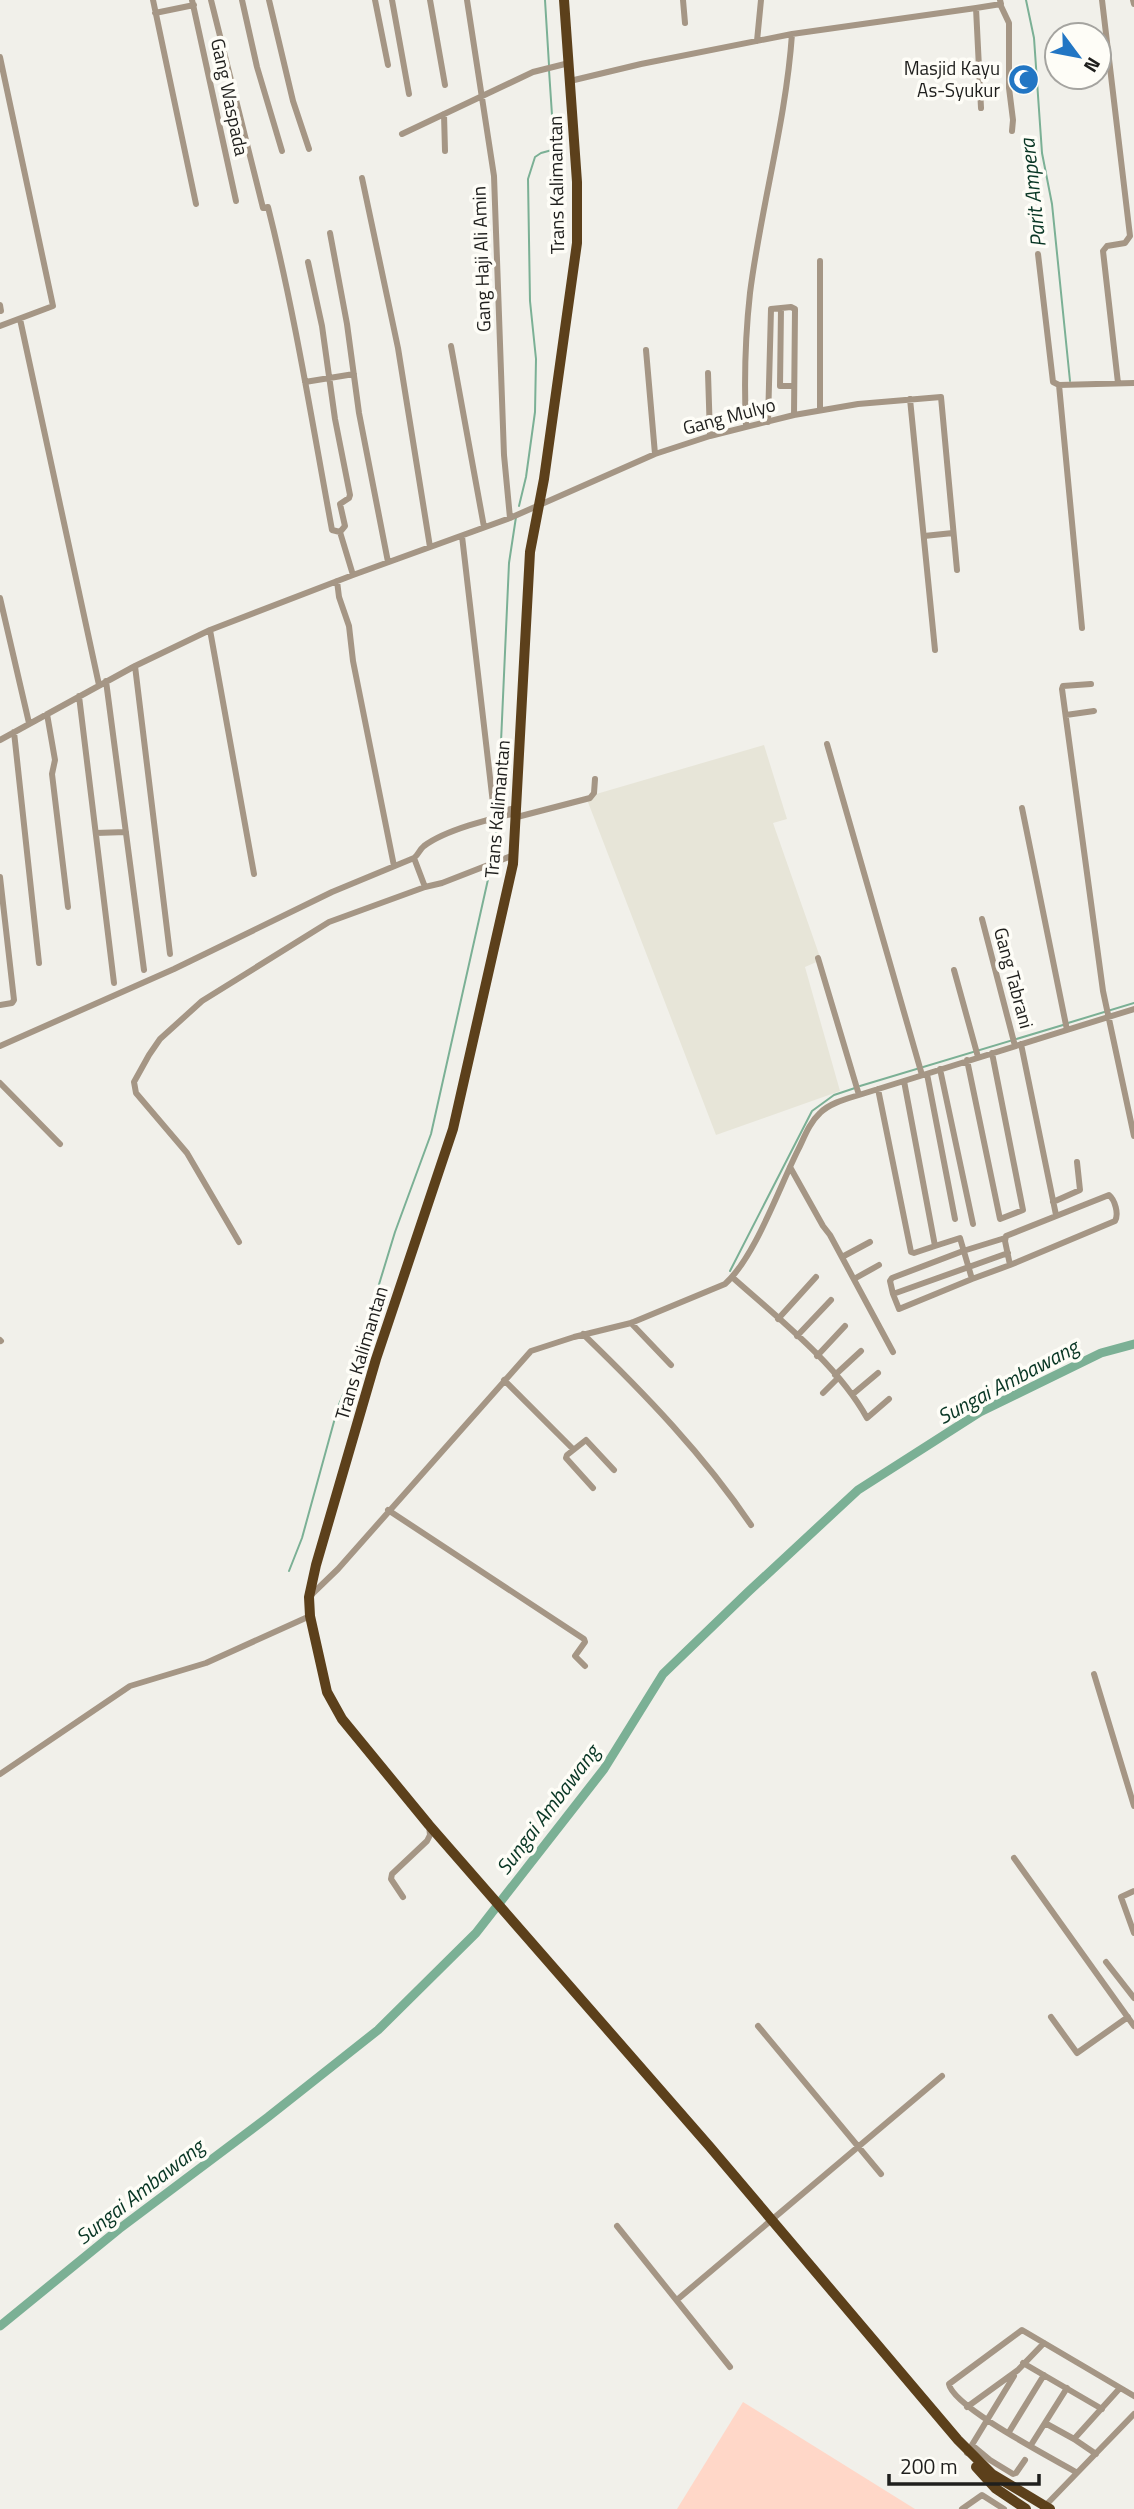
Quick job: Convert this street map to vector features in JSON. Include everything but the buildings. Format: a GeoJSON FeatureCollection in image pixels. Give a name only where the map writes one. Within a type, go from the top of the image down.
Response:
{"type":"FeatureCollection","features":[{"type":"Feature","properties":{"kind":"highway","name":"Trans Kalimantan"},"geometry":{"type":"LineString","coordinates":[[564,0],[578,203],[575,268],[528,577],[514,855],[453,1129],[376,1359],[316,1565],[309,1597],[310,1616],[331,1703],[353,1734],[969,2450]]}},
{"type":"Feature","properties":{"kind":"highway"},"geometry":{"type":"LineString","coordinates":[[969,2450],[1001,2481],[1047,2507]]}},
{"type":"Feature","properties":{"kind":"highway"},"geometry":{"type":"LineString","coordinates":[[969,2450],[995,2488],[1026,2509]]}},
{"type":"Feature","properties":{"kind":"street"},"geometry":{"type":"LineString","coordinates":[[153,0],[196,204]]}},
{"type":"Feature","properties":{"kind":"street"},"geometry":{"type":"LineString","coordinates":[[211,0],[262,205],[263,208],[268,207],[305,382],[332,530],[341,532]]}},
{"type":"Feature","properties":{"kind":"street"},"geometry":{"type":"LineString","coordinates":[[242,0],[257,67],[282,151]]}},
{"type":"Feature","properties":{"kind":"street"},"geometry":{"type":"LineString","coordinates":[[269,0],[293,101],[309,149]]}},
{"type":"Feature","properties":{"kind":"street"},"geometry":{"type":"LineString","coordinates":[[375,0],[388,65]]}},
{"type":"Feature","properties":{"kind":"street"},"geometry":{"type":"LineString","coordinates":[[392,0],[408,94]]}},
{"type":"Feature","properties":{"kind":"street"},"geometry":{"type":"LineString","coordinates":[[430,0],[445,85]]}},
{"type":"Feature","properties":{"kind":"street","name":"Gang Haji Ali Amin"},"geometry":{"type":"LineString","coordinates":[[467,0],[494,176],[504,455],[515,516]]}},
{"type":"Feature","properties":{"kind":"street"},"geometry":{"type":"LineString","coordinates":[[683,0],[685,23]]}},
{"type":"Feature","properties":{"kind":"street"},"geometry":{"type":"LineString","coordinates":[[757,41],[761,0]]}},
{"type":"Feature","properties":{"kind":"street"},"geometry":{"type":"LineString","coordinates":[[1102,0],[1129,236],[1125,243],[1107,246],[1103,251],[1118,383]]}},
{"type":"Feature","properties":{"kind":"street"},"geometry":{"type":"LineString","coordinates":[[155,13],[193,2]]}},
{"type":"Feature","properties":{"kind":"street","name":"Gang Waspada"},"geometry":{"type":"LineString","coordinates":[[193,2],[236,201]]}},
{"type":"Feature","properties":{"kind":"street"},"geometry":{"type":"LineString","coordinates":[[570,81],[640,64],[792,34],[976,8],[1000,2],[1009,23],[1012,131]]}},
{"type":"Feature","properties":{"kind":"street"},"geometry":{"type":"LineString","coordinates":[[976,8],[981,107]]}},
{"type":"Feature","properties":{"kind":"street"},"geometry":{"type":"LineString","coordinates":[[746,427],[744,377],[750,293],[776,149],[792,34]]}},
{"type":"Feature","properties":{"kind":"street"},"geometry":{"type":"LineString","coordinates":[[0,58],[53,306],[0,326]]}},
{"type":"Feature","properties":{"kind":"street"},"geometry":{"type":"LineString","coordinates":[[401,134],[550,66],[569,63]]}},
{"type":"Feature","properties":{"kind":"street"},"geometry":{"type":"LineString","coordinates":[[444,114],[445,150]]}},
{"type":"Feature","properties":{"kind":"street"},"geometry":{"type":"LineString","coordinates":[[362,177],[396,334],[430,547]]}},
{"type":"Feature","properties":{"kind":"street"},"geometry":{"type":"LineString","coordinates":[[330,233],[347,324],[359,413],[388,562]]}},
{"type":"Feature","properties":{"kind":"street"},"geometry":{"type":"LineString","coordinates":[[1038,254],[1053,382],[1059,385],[1134,383]]}},
{"type":"Feature","properties":{"kind":"street"},"geometry":{"type":"LineString","coordinates":[[820,261],[820,410]]}},
{"type":"Feature","properties":{"kind":"street"},"geometry":{"type":"LineString","coordinates":[[308,262],[322,326],[350,495],[340,504],[345,526],[341,532],[353,575]]}},
{"type":"Feature","properties":{"kind":"street"},"geometry":{"type":"LineString","coordinates":[[781,309],[780,386],[794,386]]}},
{"type":"Feature","properties":{"kind":"street"},"geometry":{"type":"LineString","coordinates":[[768,422],[769,311],[795,309],[794,415]]}},
{"type":"Feature","properties":{"kind":"street"},"geometry":{"type":"LineString","coordinates":[[20,319],[99,685]]}},
{"type":"Feature","properties":{"kind":"street"},"geometry":{"type":"LineString","coordinates":[[451,346],[484,527]]}},
{"type":"Feature","properties":{"kind":"street"},"geometry":{"type":"LineString","coordinates":[[646,350],[655,454]]}},
{"type":"Feature","properties":{"kind":"street"},"geometry":{"type":"LineString","coordinates":[[708,373],[710,436]]}},
{"type":"Feature","properties":{"kind":"street"},"geometry":{"type":"LineString","coordinates":[[305,382],[354,374]]}},
{"type":"Feature","properties":{"kind":"street"},"geometry":{"type":"LineString","coordinates":[[1059,385],[1082,628]]}},
{"type":"Feature","properties":{"kind":"street","name":"Gang Mulyo"},"geometry":{"type":"LineString","coordinates":[[0,740],[106,681],[210,630],[515,516],[655,454],[710,436],[794,415],[910,399],[942,398],[953,533]]}},
{"type":"Feature","properties":{"kind":"street"},"geometry":{"type":"LineString","coordinates":[[910,399],[935,650]]}},
{"type":"Feature","properties":{"kind":"street"},"geometry":{"type":"LineString","coordinates":[[924,536],[953,533],[957,570]]}},
{"type":"Feature","properties":{"kind":"street"},"geometry":{"type":"LineString","coordinates":[[461,536],[494,810],[498,814]]}},
{"type":"Feature","properties":{"kind":"street"},"geometry":{"type":"LineString","coordinates":[[337,581],[339,597],[349,626],[353,660],[394,866]]}},
{"type":"Feature","properties":{"kind":"street"},"geometry":{"type":"LineString","coordinates":[[0,598],[29,723]]}},
{"type":"Feature","properties":{"kind":"street"},"geometry":{"type":"LineString","coordinates":[[210,630],[227,704],[254,874]]}},
{"type":"Feature","properties":{"kind":"street"},"geometry":{"type":"LineString","coordinates":[[135,666],[170,954]]}},
{"type":"Feature","properties":{"kind":"street"},"geometry":{"type":"LineString","coordinates":[[106,681],[144,970]]}},
{"type":"Feature","properties":{"kind":"street"},"geometry":{"type":"LineString","coordinates":[[1091,684],[1062,687],[1107,1013],[1134,1136]]}},
{"type":"Feature","properties":{"kind":"street"},"geometry":{"type":"LineString","coordinates":[[79,696],[114,983]]}},
{"type":"Feature","properties":{"kind":"street"},"geometry":{"type":"LineString","coordinates":[[1066,715],[1094,711]]}},
{"type":"Feature","properties":{"kind":"street"},"geometry":{"type":"LineString","coordinates":[[47,714],[55,760],[52,774],[68,907]]}},
{"type":"Feature","properties":{"kind":"street"},"geometry":{"type":"LineString","coordinates":[[14,732],[39,963]]}},
{"type":"Feature","properties":{"kind":"street"},"geometry":{"type":"LineString","coordinates":[[827,744],[919,1065],[924,1074],[955,1219]]}},
{"type":"Feature","properties":{"kind":"street"},"geometry":{"type":"LineString","coordinates":[[0,1046],[414,858],[423,847],[436,839],[498,814],[517,813],[590,798],[594,793],[595,779]]}},
{"type":"Feature","properties":{"kind":"street"},"geometry":{"type":"LineString","coordinates":[[1022,808],[1067,1026]]}},
{"type":"Feature","properties":{"kind":"street"},"geometry":{"type":"LineString","coordinates":[[96,833],[126,832]]}},
{"type":"Feature","properties":{"kind":"street"},"geometry":{"type":"LineString","coordinates":[[239,1242],[187,1153],[136,1093],[134,1082],[160,1039],[209,996],[329,922],[514,855]]}},
{"type":"Feature","properties":{"kind":"street"},"geometry":{"type":"LineString","coordinates":[[414,858],[425,887]]}},
{"type":"Feature","properties":{"kind":"street"},"geometry":{"type":"LineString","coordinates":[[0,877],[14,1000],[12,1003],[0,1004]]}},
{"type":"Feature","properties":{"kind":"street","name":"Gang Tabrani"},"geometry":{"type":"LineString","coordinates":[[982,919],[1016,1043],[1056,1215]]}},
{"type":"Feature","properties":{"kind":"street"},"geometry":{"type":"LineString","coordinates":[[818,958],[858,1089]]}},
{"type":"Feature","properties":{"kind":"street"},"geometry":{"type":"LineString","coordinates":[[954,970],[977,1053]]}},
{"type":"Feature","properties":{"kind":"street"},"geometry":{"type":"LineString","coordinates":[[309,1597],[338,1569],[531,1351],[583,1334],[631,1323],[725,1284],[749,1251],[808,1129],[819,1114],[830,1106],[858,1089],[878,1089],[967,1060],[977,1053],[992,1053],[1107,1013],[1134,1009]]}},
{"type":"Feature","properties":{"kind":"street"},"geometry":{"type":"LineString","coordinates":[[967,1060],[1000,1219],[1023,1210],[992,1053]]}},
{"type":"Feature","properties":{"kind":"street"},"geometry":{"type":"LineString","coordinates":[[940,1069],[974,1224]]}},
{"type":"Feature","properties":{"kind":"street"},"geometry":{"type":"LineString","coordinates":[[904,1081],[935,1246]]}},
{"type":"Feature","properties":{"kind":"street"},"geometry":{"type":"LineString","coordinates":[[0,1083],[60,1144]]}},
{"type":"Feature","properties":{"kind":"street"},"geometry":{"type":"LineString","coordinates":[[878,1089],[911,1252],[960,1238],[972,1279]]}},
{"type":"Feature","properties":{"kind":"street"},"geometry":{"type":"LineString","coordinates":[[1053,1202],[1078,1192],[1081,1188],[1077,1162]]}},
{"type":"Feature","properties":{"kind":"street"},"geometry":{"type":"LineString","coordinates":[[790,1167],[893,1352]]}},
{"type":"Feature","properties":{"kind":"street"},"geometry":{"type":"LineString","coordinates":[[1109,1195],[1112,1198],[1117,1216],[1115,1221],[902,1309],[897,1308],[891,1279],[1005,1238],[1109,1195]]}},
{"type":"Feature","properties":{"kind":"street"},"geometry":{"type":"LineString","coordinates":[[1005,1238],[1010,1265]]}},
{"type":"Feature","properties":{"kind":"street"},"geometry":{"type":"LineString","coordinates":[[842,1257],[870,1242]]}},
{"type":"Feature","properties":{"kind":"street"},"geometry":{"type":"LineString","coordinates":[[893,1294],[1008,1253]]}},
{"type":"Feature","properties":{"kind":"street"},"geometry":{"type":"LineString","coordinates":[[854,1279],[879,1265]]}},
{"type":"Feature","properties":{"kind":"street"},"geometry":{"type":"LineString","coordinates":[[732,1277],[817,1356],[853,1394],[867,1418],[889,1399]]}},
{"type":"Feature","properties":{"kind":"street"},"geometry":{"type":"LineString","coordinates":[[778,1320],[816,1277]]}},
{"type":"Feature","properties":{"kind":"street"},"geometry":{"type":"LineString","coordinates":[[797,1336],[831,1300]]}},
{"type":"Feature","properties":{"kind":"street"},"geometry":{"type":"LineString","coordinates":[[631,1323],[671,1365]]}},
{"type":"Feature","properties":{"kind":"street"},"geometry":{"type":"LineString","coordinates":[[817,1356],[845,1326]]}},
{"type":"Feature","properties":{"kind":"street"},"geometry":{"type":"LineString","coordinates":[[583,1334],[678,1430],[751,1525]]}},
{"type":"Feature","properties":{"kind":"street"},"geometry":{"type":"LineString","coordinates":[[823,1392],[860,1351]]}},
{"type":"Feature","properties":{"kind":"street"},"geometry":{"type":"LineString","coordinates":[[853,1394],[878,1373]]}},
{"type":"Feature","properties":{"kind":"street"},"geometry":{"type":"LineString","coordinates":[[505,1380],[573,1449]]}},
{"type":"Feature","properties":{"kind":"street"},"geometry":{"type":"LineString","coordinates":[[593,1488],[566,1458],[573,1449],[586,1440],[614,1470]]}},
{"type":"Feature","properties":{"kind":"street"},"geometry":{"type":"LineString","coordinates":[[388,1510],[584,1639],[575,1656],[585,1666]]}},
{"type":"Feature","properties":{"kind":"street"},"geometry":{"type":"LineString","coordinates":[[0,1774],[130,1686],[206,1663],[310,1616]]}},
{"type":"Feature","properties":{"kind":"street"},"geometry":{"type":"LineString","coordinates":[[1094,1674],[1134,1806]]}},
{"type":"Feature","properties":{"kind":"street"},"geometry":{"type":"LineString","coordinates":[[403,1897],[391,1877],[427,1841],[430,1835],[429,1825]]}},
{"type":"Feature","properties":{"kind":"street"},"geometry":{"type":"LineString","coordinates":[[1014,1858],[1134,2025]]}},
{"type":"Feature","properties":{"kind":"street"},"geometry":{"type":"LineString","coordinates":[[1133,1928],[1121,1897],[1134,1891]]}},
{"type":"Feature","properties":{"kind":"street"},"geometry":{"type":"LineString","coordinates":[[1107,1962],[1134,1998]]}},
{"type":"Feature","properties":{"kind":"street"},"geometry":{"type":"LineString","coordinates":[[1051,2017],[1077,2053],[1128,2017]]}},
{"type":"Feature","properties":{"kind":"street"},"geometry":{"type":"LineString","coordinates":[[758,2026],[881,2174]]}},
{"type":"Feature","properties":{"kind":"street"},"geometry":{"type":"LineString","coordinates":[[678,2299],[942,2076]]}},
{"type":"Feature","properties":{"kind":"street"},"geometry":{"type":"LineString","coordinates":[[617,2226],[730,2367]]}},
{"type":"Feature","properties":{"kind":"street"},"geometry":{"type":"LineString","coordinates":[[1076,2472],[967,2407],[949,2384],[1021,2330],[1134,2396]]}},
{"type":"Feature","properties":{"kind":"street"},"geometry":{"type":"LineString","coordinates":[[1025,2460],[1013,2474],[969,2450],[1018,2370],[1044,2343]]}},
{"type":"Feature","properties":{"kind":"street"},"geometry":{"type":"LineString","coordinates":[[1023,2363],[1102,2409]]}},
{"type":"Feature","properties":{"kind":"street"},"geometry":{"type":"LineString","coordinates":[[967,2407],[1018,2370]]}},
{"type":"Feature","properties":{"kind":"street"},"geometry":{"type":"LineString","coordinates":[[1009,2432],[1044,2375]]}},
{"type":"Feature","properties":{"kind":"street"},"geometry":{"type":"LineString","coordinates":[[1031,2445],[1068,2388]]}},
{"type":"Feature","properties":{"kind":"street"},"geometry":{"type":"LineString","coordinates":[[1074,2440],[1120,2388]]}},
{"type":"Feature","properties":{"kind":"street"},"geometry":{"type":"LineString","coordinates":[[1047,2507],[1076,2472],[1134,2414]]}},
{"type":"Feature","properties":{"kind":"street"},"geometry":{"type":"LineString","coordinates":[[1045,2423],[1096,2454]]}},
{"type":"Feature","properties":{"kind":"street"},"geometry":{"type":"LineString","coordinates":[[962,2509],[982,2495],[1004,2509]]}},
{"type":"Feature","properties":{"kind":"shaded area"},"geometry":{"type":"Polygon","coordinates":[[[764,745],[787,819],[773,823],[821,960],[805,967],[840,1091],[716,1135],[586,797],[764,745]]]}},
{"type":"Feature","properties":{"kind":"shaded area"},"geometry":{"type":"Polygon","coordinates":[[[743,2402],[915,2509],[677,2509],[743,2402]]]}},
{"type":"Feature","properties":{"kind":"waterway"},"geometry":{"type":"LineString","coordinates":[[545,0],[549,65]]}},
{"type":"Feature","properties":{"kind":"waterway","name":"Parit Ampera"},"geometry":{"type":"LineString","coordinates":[[1026,0],[1034,38],[1042,153],[1052,204],[1070,381]]}},
{"type":"Feature","properties":{"kind":"waterway"},"geometry":{"type":"LineString","coordinates":[[519,506],[535,412],[536,359],[530,301],[528,179],[535,157],[552,150],[554,145],[549,70]]}},
{"type":"Feature","properties":{"kind":"waterway"},"geometry":{"type":"LineString","coordinates":[[498,809],[509,563],[516,517]]}},
{"type":"Feature","properties":{"kind":"waterway"},"geometry":{"type":"LineString","coordinates":[[492,860],[498,821]]}},
{"type":"Feature","properties":{"kind":"waterway"},"geometry":{"type":"LineString","coordinates":[[289,1571],[302,1538],[338,1407],[351,1376],[395,1232],[431,1134],[491,866]]}},
{"type":"Feature","properties":{"kind":"waterway"},"geometry":{"type":"LineString","coordinates":[[1068,1023],[1134,1003]]}},
{"type":"Feature","properties":{"kind":"waterway"},"geometry":{"type":"LineString","coordinates":[[860,1086],[1063,1025]]}},
{"type":"Feature","properties":{"kind":"waterway"},"geometry":{"type":"LineString","coordinates":[[730,1271],[812,1111],[834,1095],[855,1088]]}},
{"type":"Feature","properties":{"kind":"waterway","name":"Sungai Ambawang"},"geometry":{"type":"LineString","coordinates":[[0,2326],[119,2229],[378,2030],[476,1933],[604,1769],[663,1674],[858,1490],[980,1412],[1101,1353],[1134,1344]]}},
{"type":"Feature","properties":{"kind":"place","name":"Masjid Kayu As-Syukur"},"geometry":{"type":"Point","coordinates":[1023,79]}}]}
